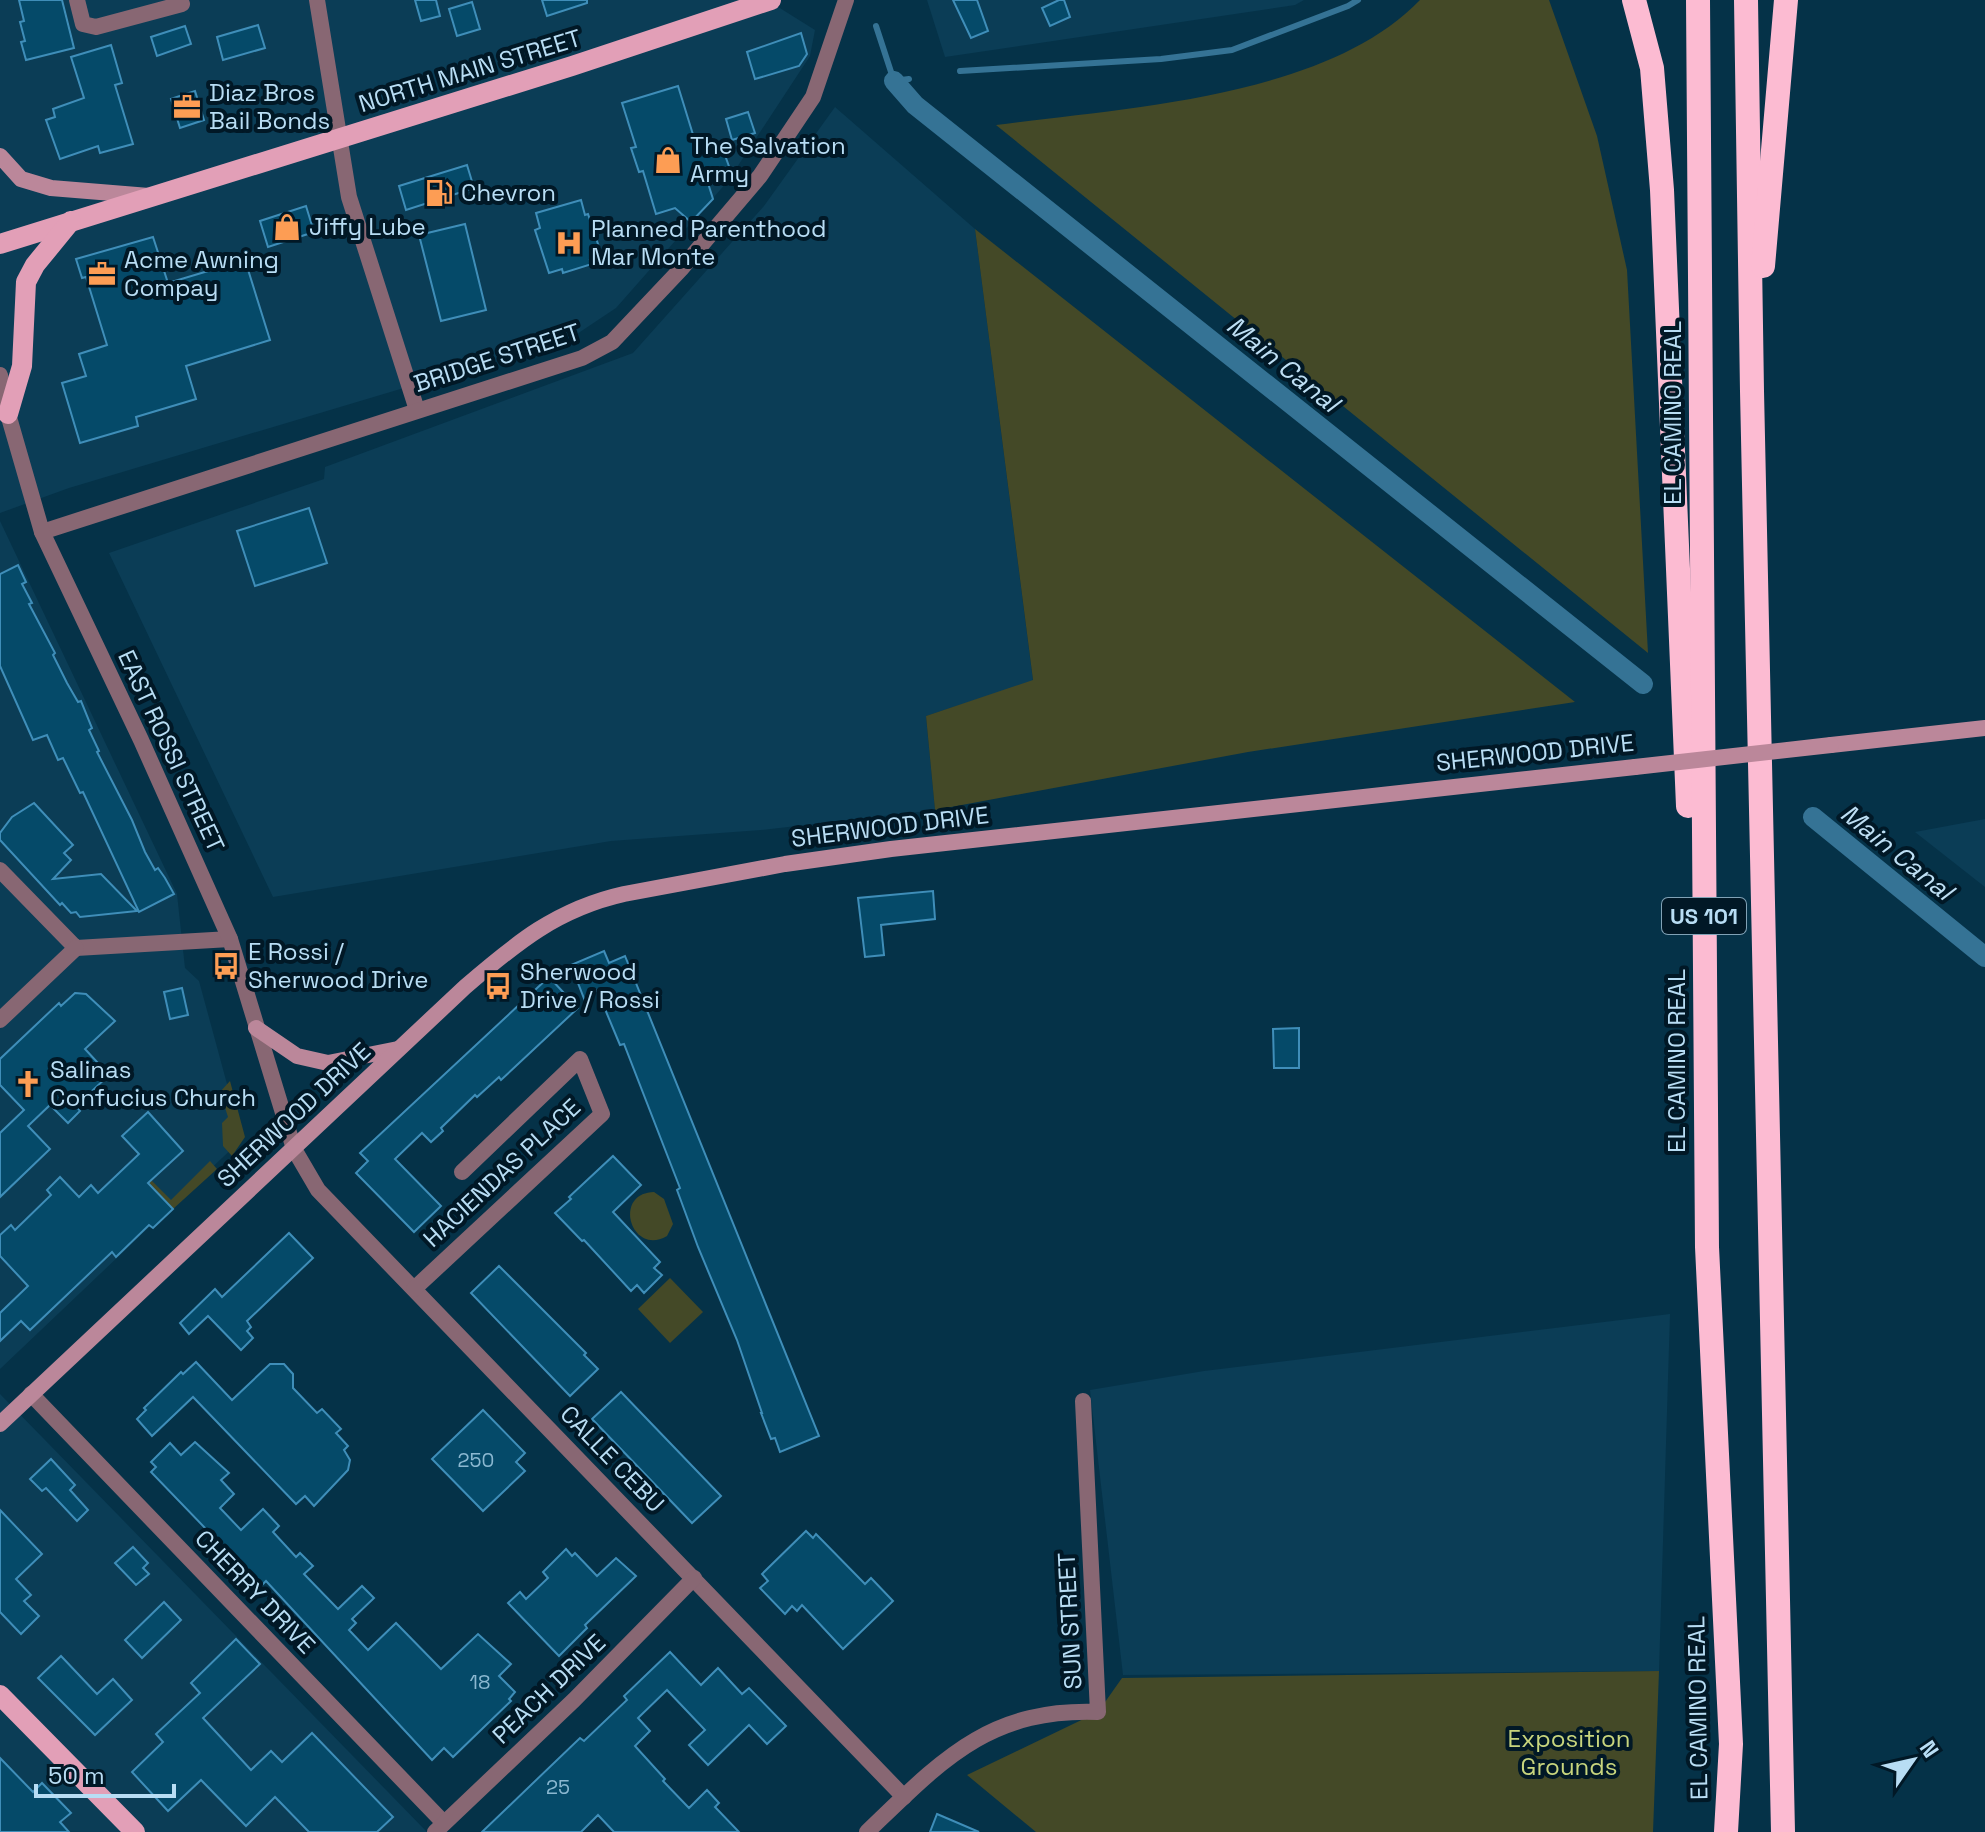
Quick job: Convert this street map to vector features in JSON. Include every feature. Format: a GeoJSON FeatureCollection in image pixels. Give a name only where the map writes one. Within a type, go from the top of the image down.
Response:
{"type":"FeatureCollection","features":[{"type":"Feature","properties":{"kind":"highway"},"geometry":{"type":"LineString","coordinates":[[1634,0],[1652,68],[1662,190],[1707,1247]]}},
{"type":"Feature","properties":{"kind":"highway","name":"EL CAMINO REAL"},"geometry":{"type":"LineString","coordinates":[[1698,0],[1707,1247],[1731,1744],[1726,1832]]}},
{"type":"Feature","properties":{"kind":"highway","name":"US 101"},"geometry":{"type":"LineString","coordinates":[[1746,0],[1783,1832]]}},
{"type":"Feature","properties":{"kind":"highway"},"geometry":{"type":"LineString","coordinates":[[1752,391],[1786,0]]}},
{"type":"Feature","properties":{"kind":"main road","name":"NORTH MAIN STREET"},"geometry":{"type":"LineString","coordinates":[[0,244],[616,52],[771,0]]}},
{"type":"Feature","properties":{"kind":"main road"},"geometry":{"type":"LineString","coordinates":[[0,156],[21,179],[51,188],[155,196]]}},
{"type":"Feature","properties":{"kind":"main road"},"geometry":{"type":"LineString","coordinates":[[8,414],[22,366],[26,282],[35,265],[71,221]]}},
{"type":"Feature","properties":{"kind":"main road","name":"SHERWOOD DRIVE"},"geometry":{"type":"LineString","coordinates":[[0,1424],[511,947],[540,927],[599,900],[785,864],[891,849],[1985,728]]}},
{"type":"Feature","properties":{"kind":"main road"},"geometry":{"type":"LineString","coordinates":[[256,1028],[297,1056],[328,1063],[400,1049]]}},
{"type":"Feature","properties":{"kind":"main road"},"geometry":{"type":"LineString","coordinates":[[3,1699],[135,1832]]}},
{"type":"Feature","properties":{"kind":"street"},"geometry":{"type":"LineString","coordinates":[[77,0],[83,24],[96,27],[182,4]]}},
{"type":"Feature","properties":{"kind":"street"},"geometry":{"type":"LineString","coordinates":[[317,0],[349,197],[417,410]]}},
{"type":"Feature","properties":{"kind":"street","name":"BRIDGE STREET"},"geometry":{"type":"LineString","coordinates":[[42,532],[582,358],[612,342],[681,269],[760,176],[813,97],[846,0]]}},
{"type":"Feature","properties":{"kind":"street","name":"EAST ROSSI STREET"},"geometry":{"type":"LineString","coordinates":[[0,375],[42,532],[148,754],[230,939],[294,1149]]}},
{"type":"Feature","properties":{"kind":"street"},"geometry":{"type":"LineString","coordinates":[[0,870],[76,948]]}},
{"type":"Feature","properties":{"kind":"street"},"geometry":{"type":"LineString","coordinates":[[0,1020],[76,948],[230,939]]}},
{"type":"Feature","properties":{"kind":"street","name":"HACIENDAS PLACE"},"geometry":{"type":"LineString","coordinates":[[414,1289],[602,1114],[580,1059],[462,1172]]}},
{"type":"Feature","properties":{"kind":"street","name":"CALLE CEBU"},"geometry":{"type":"LineString","coordinates":[[294,1149],[318,1190],[904,1797]]}},
{"type":"Feature","properties":{"kind":"street","name":"CHERRY DRIVE"},"geometry":{"type":"LineString","coordinates":[[31,1394],[439,1828]]}},
{"type":"Feature","properties":{"kind":"street","name":"SUN STREET"},"geometry":{"type":"LineString","coordinates":[[867,1832],[965,1745],[1008,1723],[1066,1711],[1098,1712],[1083,1401]]}},
{"type":"Feature","properties":{"kind":"street","name":"PEACH DRIVE"},"geometry":{"type":"LineString","coordinates":[[439,1828],[574,1700],[694,1578]]}},
{"type":"Feature","properties":{"kind":"shaded area"},"geometry":{"type":"Polygon","coordinates":[[[0,0],[767,0],[815,30],[810,56],[728,181],[616,308],[571,338],[69,488],[0,513],[0,0]]]}},
{"type":"Feature","properties":{"kind":"shaded area"},"geometry":{"type":"Polygon","coordinates":[[[927,0],[1304,0],[1295,5],[945,57],[927,0]]]}},
{"type":"Feature","properties":{"kind":"shaded area"},"geometry":{"type":"Polygon","coordinates":[[[835,107],[975,229],[1033,681],[926,716],[935,810],[761,830],[611,841],[273,897],[109,553],[324,479],[325,467],[633,353],[764,206],[835,107]]]}},
{"type":"Feature","properties":{"kind":"shaded area"},"geometry":{"type":"Polygon","coordinates":[[[0,521],[177,894],[185,968],[199,981],[242,1139],[0,1369],[0,521]]]}},
{"type":"Feature","properties":{"kind":"shaded area"},"geometry":{"type":"Polygon","coordinates":[[[1985,819],[1985,887],[1915,832],[1985,819]]]}},
{"type":"Feature","properties":{"kind":"shaded area"},"geometry":{"type":"Polygon","coordinates":[[[1670,1314],[1659,1671],[1123,1675],[1090,1390],[1204,1371],[1670,1314]]]}},
{"type":"Feature","properties":{"kind":"shaded area"},"geometry":{"type":"Polygon","coordinates":[[[0,1394],[44,1439],[427,1832],[0,1832],[0,1394]]]}},
{"type":"Feature","properties":{"kind":"green space"},"geometry":{"type":"Polygon","coordinates":[[[1420,0],[1549,0],[1597,136],[1627,270],[1648,653],[996,125],[1162,104],[1278,78],[1332,58],[1380,33],[1420,0]]]}},
{"type":"Feature","properties":{"kind":"green space"},"geometry":{"type":"Polygon","coordinates":[[[975,229],[1575,702],[1248,752],[935,810],[926,716],[1033,680],[975,229]]]}},
{"type":"Feature","properties":{"kind":"green space"},"geometry":{"type":"Polygon","coordinates":[[[230,1081],[245,1137],[232,1156],[223,1146],[222,1123],[228,1117],[220,1092],[230,1081]]]}},
{"type":"Feature","properties":{"kind":"green space"},"geometry":{"type":"Polygon","coordinates":[[[210,1161],[217,1169],[173,1209],[149,1183],[151,1180],[171,1200],[210,1161]]]}},
{"type":"Feature","properties":{"kind":"green space"},"geometry":{"type":"Polygon","coordinates":[[[654,1192],[664,1199],[673,1224],[667,1236],[654,1240],[636,1232],[630,1212],[633,1202],[641,1195],[654,1192]]]}},
{"type":"Feature","properties":{"kind":"green space"},"geometry":{"type":"Polygon","coordinates":[[[670,1278],[703,1312],[670,1343],[638,1309],[670,1278]]]}},
{"type":"Feature","properties":{"kind":"green space","name":"Exposition Grounds"},"geometry":{"type":"Polygon","coordinates":[[[1659,1671],[1653,1832],[1036,1832],[967,1775],[1098,1712],[1122,1678],[1659,1671]]]}},
{"type":"Feature","properties":{"kind":"building"},"geometry":{"type":"Polygon","coordinates":[[[19,0],[62,0],[74,48],[26,60],[21,42],[25,41],[19,0]]]}},
{"type":"Feature","properties":{"kind":"building"},"geometry":{"type":"Polygon","coordinates":[[[415,0],[436,0],[440,16],[421,21],[415,0]]]}},
{"type":"Feature","properties":{"kind":"building"},"geometry":{"type":"Polygon","coordinates":[[[542,0],[587,0],[587,3],[547,16],[542,0]]]}},
{"type":"Feature","properties":{"kind":"building"},"geometry":{"type":"Polygon","coordinates":[[[953,0],[977,0],[988,31],[971,38],[953,0]]]}},
{"type":"Feature","properties":{"kind":"building"},"geometry":{"type":"Polygon","coordinates":[[[1064,0],[1070,17],[1050,26],[1042,8],[1064,0]]]}},
{"type":"Feature","properties":{"kind":"building"},"geometry":{"type":"Polygon","coordinates":[[[472,2],[480,29],[457,36],[449,9],[472,2]]]}},
{"type":"Feature","properties":{"kind":"building"},"geometry":{"type":"Polygon","coordinates":[[[258,25],[265,48],[223,60],[217,37],[258,25]]]}},
{"type":"Feature","properties":{"kind":"building"},"geometry":{"type":"Polygon","coordinates":[[[185,26],[191,44],[157,56],[151,37],[185,26]]]}},
{"type":"Feature","properties":{"kind":"building"},"geometry":{"type":"Polygon","coordinates":[[[801,33],[807,54],[799,66],[755,79],[747,52],[801,33]]]}},
{"type":"Feature","properties":{"kind":"building"},"geometry":{"type":"Polygon","coordinates":[[[111,45],[122,83],[115,85],[133,144],[100,153],[98,146],[60,159],[46,120],[55,117],[53,109],[84,98],[71,57],[111,45]]]}},
{"type":"Feature","properties":{"kind":"building","name":"The Salvation Army"},"geometry":{"type":"Polygon","coordinates":[[[678,86],[699,154],[722,147],[731,172],[707,180],[713,199],[691,222],[675,208],[656,214],[643,171],[639,172],[631,148],[636,147],[622,103],[678,86]]]}},
{"type":"Feature","properties":{"kind":"building","name":"Diaz Bros Bail Bonds"},"geometry":{"type":"Polygon","coordinates":[[[195,91],[204,120],[180,128],[171,99],[195,91]]]}},
{"type":"Feature","properties":{"kind":"building"},"geometry":{"type":"Polygon","coordinates":[[[748,112],[755,133],[732,140],[726,119],[748,112]]]}},
{"type":"Feature","properties":{"kind":"building"},"geometry":{"type":"Polygon","coordinates":[[[467,165],[474,188],[406,210],[399,186],[467,165]]]}},
{"type":"Feature","properties":{"kind":"building","name":"Planned Parenthood Mar Monte"},"geometry":{"type":"Polygon","coordinates":[[[581,200],[602,256],[590,260],[592,264],[563,273],[562,269],[549,273],[535,230],[540,228],[536,213],[581,200]]]}},
{"type":"Feature","properties":{"kind":"building","name":"Jiffy Lube"},"geometry":{"type":"Polygon","coordinates":[[[306,206],[314,232],[268,247],[260,221],[306,206]]]}},
{"type":"Feature","properties":{"kind":"building"},"geometry":{"type":"Polygon","coordinates":[[[465,224],[486,310],[441,321],[419,235],[465,224]]]}},
{"type":"Feature","properties":{"kind":"building"},"geometry":{"type":"Polygon","coordinates":[[[153,237],[168,283],[245,260],[270,340],[186,366],[196,399],[136,417],[138,426],[80,443],[62,383],[86,376],[79,354],[107,345],[86,277],[82,278],[76,259],[153,237]]]}},
{"type":"Feature","properties":{"kind":"building"},"geometry":{"type":"Polygon","coordinates":[[[309,508],[327,563],[255,586],[237,531],[309,508]]]}},
{"type":"Feature","properties":{"kind":"building"},"geometry":{"type":"Polygon","coordinates":[[[18,565],[26,582],[22,584],[32,603],[29,604],[67,683],[78,702],[81,701],[92,728],[89,730],[97,752],[145,852],[174,894],[139,912],[83,792],[80,793],[63,758],[58,760],[47,735],[33,740],[0,666],[0,574],[18,565]]]}},
{"type":"Feature","properties":{"kind":"building"},"geometry":{"type":"Polygon","coordinates":[[[34,803],[73,845],[64,853],[71,860],[53,879],[101,874],[137,911],[80,917],[62,903],[60,905],[0,840],[0,833],[12,817],[34,803]]]}},
{"type":"Feature","properties":{"kind":"building"},"geometry":{"type":"Polygon","coordinates":[[[933,891],[935,919],[881,925],[884,955],[865,957],[858,898],[933,891]]]}},
{"type":"Feature","properties":{"kind":"building"},"geometry":{"type":"Polygon","coordinates":[[[604,951],[609,963],[625,956],[819,1436],[780,1452],[761,1413],[737,1340],[698,1247],[677,1190],[680,1188],[624,1044],[620,1045],[597,990],[585,1001],[571,965],[604,951]]]}},
{"type":"Feature","properties":{"kind":"building"},"geometry":{"type":"Polygon","coordinates":[[[549,977],[578,1008],[501,1080],[499,1077],[477,1097],[475,1095],[431,1142],[422,1133],[395,1159],[441,1206],[414,1232],[356,1173],[368,1161],[360,1153],[549,977]]]}},
{"type":"Feature","properties":{"kind":"building"},"geometry":{"type":"Polygon","coordinates":[[[182,988],[188,1015],[170,1019],[164,992],[182,988]]]}},
{"type":"Feature","properties":{"kind":"building"},"geometry":{"type":"Polygon","coordinates":[[[75,993],[86,994],[115,1021],[85,1049],[109,1075],[76,1106],[80,1111],[68,1123],[50,1105],[28,1126],[50,1149],[0,1197],[0,1133],[24,1110],[0,1085],[0,1059],[59,1003],[61,1006],[75,993]]]}},
{"type":"Feature","properties":{"kind":"building"},"geometry":{"type":"Polygon","coordinates":[[[1299,1028],[1299,1068],[1274,1068],[1273,1029],[1299,1028]]]}},
{"type":"Feature","properties":{"kind":"building"},"geometry":{"type":"Polygon","coordinates":[[[148,1112],[183,1151],[148,1183],[173,1209],[153,1228],[149,1225],[116,1257],[112,1252],[30,1330],[21,1321],[0,1341],[0,1313],[28,1286],[0,1256],[0,1235],[11,1225],[15,1230],[51,1195],[47,1190],[60,1177],[79,1197],[91,1185],[98,1193],[139,1154],[122,1136],[148,1112]]]}},
{"type":"Feature","properties":{"kind":"building"},"geometry":{"type":"Polygon","coordinates":[[[613,1156],[641,1185],[613,1212],[660,1262],[654,1268],[662,1275],[644,1293],[637,1285],[631,1291],[555,1213],[613,1156]]]}},
{"type":"Feature","properties":{"kind":"building"},"geometry":{"type":"Polygon","coordinates":[[[289,1233],[313,1258],[247,1321],[251,1327],[247,1331],[253,1338],[241,1350],[208,1316],[189,1334],[180,1323],[215,1289],[222,1297],[289,1233]]]}},
{"type":"Feature","properties":{"kind":"building"},"geometry":{"type":"Polygon","coordinates":[[[499,1266],[586,1353],[584,1355],[598,1369],[570,1396],[471,1293],[499,1266]]]}},
{"type":"Feature","properties":{"kind":"building"},"geometry":{"type":"Polygon","coordinates":[[[196,1362],[232,1400],[270,1364],[284,1364],[293,1374],[293,1388],[317,1413],[322,1409],[341,1429],[336,1433],[348,1446],[344,1450],[350,1460],[348,1470],[314,1506],[305,1496],[296,1504],[193,1397],[152,1436],[137,1419],[146,1410],[144,1408],[181,1372],[183,1374],[196,1362]]]}},
{"type":"Feature","properties":{"kind":"building"},"geometry":{"type":"Polygon","coordinates":[[[621,1392],[721,1496],[692,1523],[592,1419],[621,1392]]]}},
{"type":"Feature","properties":{"kind":"building"},"geometry":{"type":"Polygon","coordinates":[[[483,1410],[525,1453],[516,1462],[525,1471],[483,1511],[432,1459],[483,1410]]]}},
{"type":"Feature","properties":{"kind":"building"},"geometry":{"type":"Polygon","coordinates":[[[195,1442],[229,1473],[221,1480],[234,1494],[220,1508],[241,1530],[263,1509],[279,1526],[273,1532],[296,1557],[300,1553],[313,1566],[304,1574],[338,1609],[362,1586],[374,1598],[352,1619],[356,1623],[349,1630],[368,1650],[396,1623],[441,1669],[478,1634],[511,1664],[499,1676],[515,1692],[509,1699],[511,1701],[453,1757],[444,1748],[432,1760],[266,1581],[261,1586],[151,1472],[156,1467],[151,1462],[170,1443],[181,1455],[195,1442]]]}},
{"type":"Feature","properties":{"kind":"building"},"geometry":{"type":"Polygon","coordinates":[[[51,1459],[75,1485],[70,1490],[88,1510],[77,1521],[46,1488],[42,1491],[30,1479],[51,1459]]]}},
{"type":"Feature","properties":{"kind":"building"},"geometry":{"type":"Polygon","coordinates":[[[0,1510],[42,1554],[16,1579],[31,1595],[24,1601],[39,1616],[21,1634],[0,1612],[0,1510]]]}},
{"type":"Feature","properties":{"kind":"building"},"geometry":{"type":"Polygon","coordinates":[[[806,1531],[813,1538],[816,1534],[865,1584],[871,1578],[893,1601],[843,1649],[802,1605],[797,1611],[792,1606],[785,1614],[760,1588],[768,1581],[762,1574],[806,1531]]]}},
{"type":"Feature","properties":{"kind":"building"},"geometry":{"type":"Polygon","coordinates":[[[133,1547],[148,1563],[143,1568],[149,1574],[136,1585],[115,1563],[133,1547]]]}},
{"type":"Feature","properties":{"kind":"building"},"geometry":{"type":"Polygon","coordinates":[[[566,1549],[572,1556],[575,1553],[597,1576],[616,1558],[636,1576],[585,1625],[587,1628],[559,1656],[508,1603],[520,1592],[526,1599],[548,1578],[543,1572],[566,1549]]]}},
{"type":"Feature","properties":{"kind":"building"},"geometry":{"type":"Polygon","coordinates":[[[164,1602],[181,1620],[142,1658],[125,1640],[164,1602]]]}},
{"type":"Feature","properties":{"kind":"building"},"geometry":{"type":"Polygon","coordinates":[[[236,1639],[260,1664],[203,1718],[251,1770],[271,1751],[282,1762],[312,1733],[393,1817],[377,1832],[309,1832],[275,1797],[246,1826],[201,1780],[168,1811],[132,1772],[163,1742],[156,1734],[200,1693],[191,1683],[236,1639]]]}},
{"type":"Feature","properties":{"kind":"building"},"geometry":{"type":"Polygon","coordinates":[[[670,1652],[701,1685],[718,1668],[742,1694],[749,1688],[786,1726],[767,1744],[749,1725],[708,1765],[689,1745],[705,1730],[667,1690],[638,1718],[650,1731],[635,1746],[665,1779],[663,1781],[689,1808],[707,1790],[719,1803],[715,1807],[739,1832],[614,1832],[598,1815],[581,1832],[482,1832],[580,1738],[584,1741],[627,1700],[624,1696],[670,1652]]]}},
{"type":"Feature","properties":{"kind":"building"},"geometry":{"type":"Polygon","coordinates":[[[61,1656],[97,1694],[113,1679],[132,1700],[95,1735],[38,1678],[61,1656]]]}},
{"type":"Feature","properties":{"kind":"building"},"geometry":{"type":"Polygon","coordinates":[[[0,1758],[33,1792],[42,1783],[71,1813],[60,1822],[69,1832],[0,1832],[0,1758]]]}},
{"type":"Feature","properties":{"kind":"building"},"geometry":{"type":"Polygon","coordinates":[[[937,1814],[979,1832],[930,1832],[937,1814]]]}},
{"type":"Feature","properties":{"kind":"waterway"},"geometry":{"type":"LineString","coordinates":[[960,71],[1161,59],[1232,50],[1358,0]]}},
{"type":"Feature","properties":{"kind":"waterway"},"geometry":{"type":"LineString","coordinates":[[876,26],[894,81],[909,79]]}},
{"type":"Feature","properties":{"kind":"waterway","name":"Main Canal"},"geometry":{"type":"LineString","coordinates":[[894,81],[915,105],[1643,684]]}},
{"type":"Feature","properties":{"kind":"waterway","name":"Main Canal"},"geometry":{"type":"LineString","coordinates":[[1813,817],[1985,957]]}},
{"type":"Feature","properties":{"kind":"place","name":"Diaz Bros Bail Bonds"},"geometry":{"type":"Point","coordinates":[187,107]}},
{"type":"Feature","properties":{"kind":"place","name":"The Salvation Army"},"geometry":{"type":"Point","coordinates":[668,160]}},
{"type":"Feature","properties":{"kind":"place","name":"Chevron"},"geometry":{"type":"Point","coordinates":[439,193]}},
{"type":"Feature","properties":{"kind":"place","name":"Jiffy Lube"},"geometry":{"type":"Point","coordinates":[287,227]}},
{"type":"Feature","properties":{"kind":"place","name":"Planned Parenthood Mar Monte"},"geometry":{"type":"Point","coordinates":[569,243]}},
{"type":"Feature","properties":{"kind":"place","name":"Acme Awning Compay"},"geometry":{"type":"Point","coordinates":[102,274]}},
{"type":"Feature","properties":{"kind":"place","name":"E Rossi / Sherwood Drive"},"geometry":{"type":"Point","coordinates":[226,966]}},
{"type":"Feature","properties":{"kind":"place","name":"Sherwood Drive / Rossi"},"geometry":{"type":"Point","coordinates":[498,986]}},
{"type":"Feature","properties":{"kind":"place","name":"Salinas Confucius Church"},"geometry":{"type":"Point","coordinates":[28,1084]}}]}
